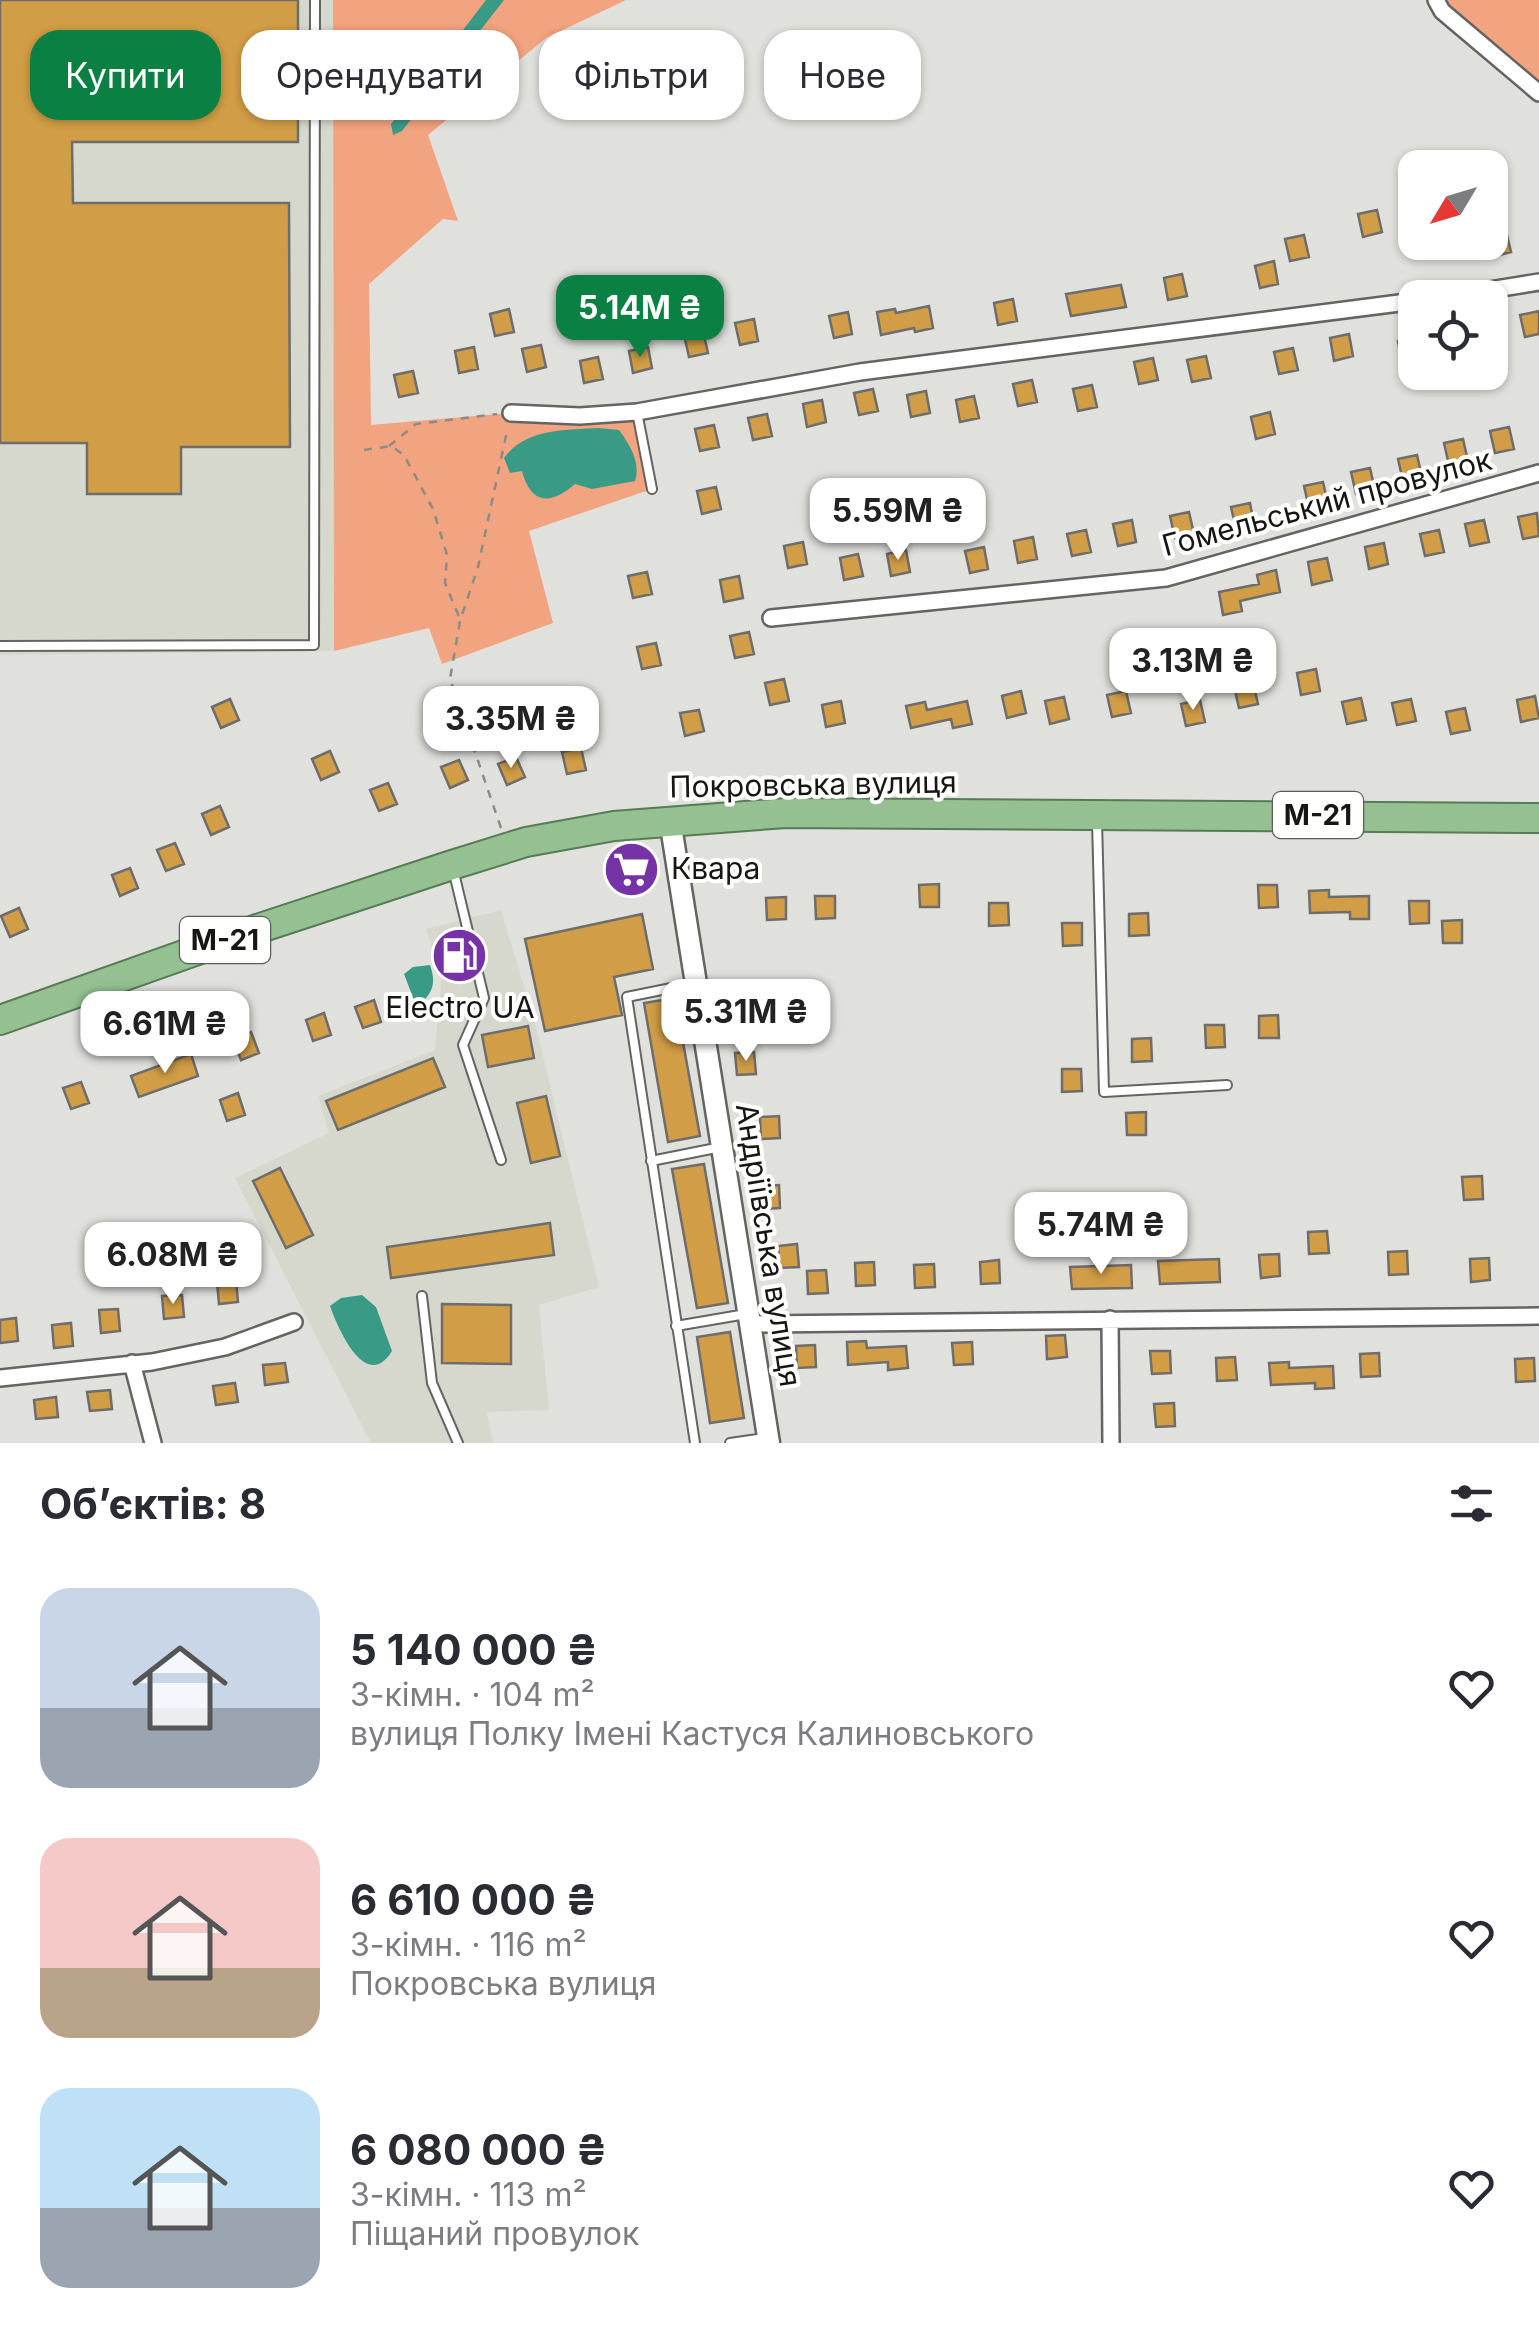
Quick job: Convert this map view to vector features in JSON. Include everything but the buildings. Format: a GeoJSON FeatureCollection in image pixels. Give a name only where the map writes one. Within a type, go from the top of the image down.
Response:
{"type":"FeatureCollection","features":[{"type":"Feature","properties":{"kind":"highway","name":"Покровська вулиця"},"geometry":{"type":"LineString","coordinates":[[0,1020],[452,865],[508,848],[614,826],[786,812],[1539,818]]}},
{"type":"Feature","properties":{"kind":"street"},"geometry":{"type":"LineString","coordinates":[[1436,0],[1442,11],[1539,93]]}},
{"type":"Feature","properties":{"kind":"street"},"geometry":{"type":"LineString","coordinates":[[1508,287],[1539,282]]}},
{"type":"Feature","properties":{"kind":"street"},"geometry":{"type":"LineString","coordinates":[[511,413],[580,416],[637,412],[860,372],[1398,303]]}},
{"type":"Feature","properties":{"kind":"street","name":"Гомельський провулок"},"geometry":{"type":"LineString","coordinates":[[771,618],[1166,578],[1539,473]]}},
{"type":"Feature","properties":{"kind":"street","name":"Андріївська вулиця"},"geometry":{"type":"LineString","coordinates":[[670,820],[768,1440]]}},
{"type":"Feature","properties":{"kind":"street"},"geometry":{"type":"LineString","coordinates":[[750,1319],[1539,1316]]}},
{"type":"Feature","properties":{"kind":"street"},"geometry":{"type":"LineString","coordinates":[[1110,1319],[1111,1443]]}},
{"type":"Feature","properties":{"kind":"street"},"geometry":{"type":"LineString","coordinates":[[0,1378],[132,1363],[226,1346],[294,1322]]}},
{"type":"Feature","properties":{"kind":"street"},"geometry":{"type":"LineString","coordinates":[[132,1363],[153,1443]]}},
{"type":"Feature","properties":{"kind":"lane"},"geometry":{"type":"LineString","coordinates":[[0,646],[314,645],[314,0]]}},
{"type":"Feature","properties":{"kind":"lane"},"geometry":{"type":"LineString","coordinates":[[637,412],[652,489]]}},
{"type":"Feature","properties":{"kind":"lane"},"geometry":{"type":"LineString","coordinates":[[1097,814],[1104,1092],[1228,1086]]}},
{"type":"Feature","properties":{"kind":"lane"},"geometry":{"type":"LineString","coordinates":[[452,865],[484,998],[464,1045],[501,1160]]}},
{"type":"Feature","properties":{"kind":"lane"},"geometry":{"type":"LineString","coordinates":[[695,1443],[628,997],[697,983]]}},
{"type":"Feature","properties":{"kind":"lane"},"geometry":{"type":"LineString","coordinates":[[652,1161],[723,1146]]}},
{"type":"Feature","properties":{"kind":"lane"},"geometry":{"type":"LineString","coordinates":[[422,1296],[432,1384],[458,1443]]}},
{"type":"Feature","properties":{"kind":"lane"},"geometry":{"type":"LineString","coordinates":[[676,1326],[750,1319]]}},
{"type":"Feature","properties":{"kind":"lane"},"geometry":{"type":"LineString","coordinates":[[730,1443],[768,1440]]}},
{"type":"Feature","properties":{"kind":"path"},"geometry":{"type":"LineString","coordinates":[[364,450],[388,446],[416,424],[511,413],[489,525],[460,621],[450,679],[508,848]]}},
{"type":"Feature","properties":{"kind":"path"},"geometry":{"type":"LineString","coordinates":[[388,446],[404,455],[433,510],[447,555],[445,583],[460,621]]}},
{"type":"Feature","properties":{"kind":"shaded area"},"geometry":{"type":"Polygon","coordinates":[[[0,0],[333,0],[333,30],[241,30],[241,120],[333,120],[334,651],[0,655],[0,0]]]}},
{"type":"Feature","properties":{"kind":"shaded area"},"geometry":{"type":"Polygon","coordinates":[[[333,0],[626,0],[563,30],[539,30],[539,44],[519,60],[519,30],[333,30],[333,0]]]}},
{"type":"Feature","properties":{"kind":"shaded area"},"geometry":{"type":"Polygon","coordinates":[[[486,0],[504,0],[481,30],[463,30],[486,0]]]}},
{"type":"Feature","properties":{"kind":"shaded area"},"geometry":{"type":"Polygon","coordinates":[[[1444,0],[1539,0],[1539,82],[1483,40],[1444,0]]]}},
{"type":"Feature","properties":{"kind":"shaded area"},"geometry":{"type":"Polygon","coordinates":[[[333,120],[446,120],[428,135],[458,221],[443,219],[369,284],[371,425],[511,413],[637,412],[652,489],[529,531],[553,623],[442,664],[429,628],[334,651],[333,120]]]}},
{"type":"Feature","properties":{"kind":"shaded area"},"geometry":{"type":"Polygon","coordinates":[[[394,120],[411,120],[393,135],[394,120]]]}},
{"type":"Feature","properties":{"kind":"shaded area"},"geometry":{"type":"Polygon","coordinates":[[[619,430],[635,461],[635,481],[592,489],[575,484],[558,496],[543,498],[531,490],[522,471],[510,473],[504,458],[523,441],[547,432],[619,430]]]}},
{"type":"Feature","properties":{"kind":"shaded area"},"geometry":{"type":"Polygon","coordinates":[[[501,910],[535,1023],[599,1287],[539,1305],[549,1410],[487,1412],[493,1443],[371,1443],[235,1178],[329,1133],[318,1096],[435,1050],[442,975],[426,929],[501,910]]]}},
{"type":"Feature","properties":{"kind":"shaded area"},"geometry":{"type":"Polygon","coordinates":[[[430,965],[432,988],[417,1008],[404,974],[413,967],[430,965]]]}},
{"type":"Feature","properties":{"kind":"shaded area"},"geometry":{"type":"Polygon","coordinates":[[[362,1295],[376,1307],[392,1351],[382,1362],[372,1365],[354,1353],[330,1306],[341,1298],[362,1295]]]}},
{"type":"Feature","properties":{"kind":"place","name":"Квара"},"geometry":{"type":"Point","coordinates":[632,869]}},
{"type":"Feature","properties":{"kind":"place","name":"Electro UA"},"geometry":{"type":"Point","coordinates":[460,955]}}]}
